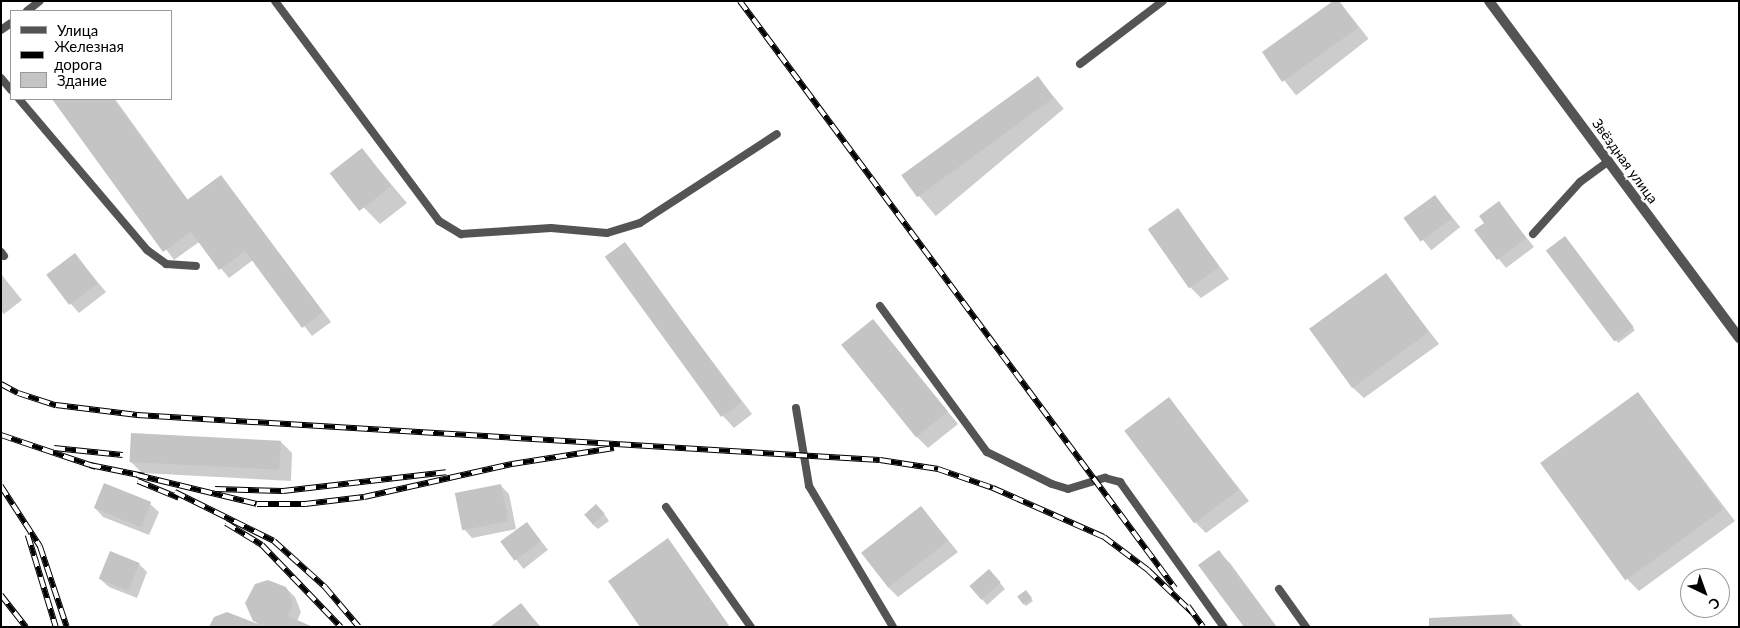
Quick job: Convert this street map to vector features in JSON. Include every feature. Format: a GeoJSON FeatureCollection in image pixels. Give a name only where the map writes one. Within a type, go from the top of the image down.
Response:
{"type":"FeatureCollection","features":[{"type":"Feature","properties":{"kind":"street","name":"Звёздная улица"},"geometry":{"type":"LineString","coordinates":[[1490,1],[1739,338]]}},
{"type":"Feature","properties":{"kind":"lane"},"geometry":{"type":"LineString","coordinates":[[27,10],[40,1]]}},
{"type":"Feature","properties":{"kind":"lane"},"geometry":{"type":"LineString","coordinates":[[275,1],[439,221],[461,234],[551,228],[607,233],[640,223],[777,134]]}},
{"type":"Feature","properties":{"kind":"lane"},"geometry":{"type":"LineString","coordinates":[[1080,64],[1163,1]]}},
{"type":"Feature","properties":{"kind":"lane"},"geometry":{"type":"LineString","coordinates":[[1,78],[10,89]]}},
{"type":"Feature","properties":{"kind":"lane"},"geometry":{"type":"LineString","coordinates":[[20,100],[147,250],[166,264],[196,266]]}},
{"type":"Feature","properties":{"kind":"lane"},"geometry":{"type":"LineString","coordinates":[[1533,234],[1580,182],[1608,162]]}},
{"type":"Feature","properties":{"kind":"lane"},"geometry":{"type":"LineString","coordinates":[[880,306],[987,452],[1034,476],[1068,489],[1105,478],[1120,482],[1224,627]]}},
{"type":"Feature","properties":{"kind":"lane"},"geometry":{"type":"LineString","coordinates":[[796,408],[809,486],[893,627]]}},
{"type":"Feature","properties":{"kind":"lane"},"geometry":{"type":"LineString","coordinates":[[666,507],[751,627]]}},
{"type":"Feature","properties":{"kind":"lane"},"geometry":{"type":"LineString","coordinates":[[1279,589],[1306,627]]}},
{"type":"Feature","properties":{"kind":"building"},"geometry":{"type":"Polygon","coordinates":[[[1333,1],[1339,1],[1358,28],[1282,82],[1262,52],[1333,1]]]}},
{"type":"Feature","properties":{"kind":"building"},"geometry":{"type":"Polygon","coordinates":[[[1038,76],[1054,98],[917,197],[901,175],[1038,76]]]}},
{"type":"Feature","properties":{"kind":"building"},"geometry":{"type":"Polygon","coordinates":[[[53,100],[114,100],[187,200],[221,175],[323,312],[302,328],[245,251],[219,270],[191,232],[163,252],[53,100]]]}},
{"type":"Feature","properties":{"kind":"building"},"geometry":{"type":"Polygon","coordinates":[[[362,148],[392,186],[359,211],[330,173],[362,148]]]}},
{"type":"Feature","properties":{"kind":"building"},"geometry":{"type":"Polygon","coordinates":[[[1435,195],[1452,218],[1420,241],[1403,218],[1435,195]]]}},
{"type":"Feature","properties":{"kind":"building"},"geometry":{"type":"Polygon","coordinates":[[[1499,201],[1526,238],[1497,260],[1474,230],[1484,223],[1479,216],[1499,201]]]}},
{"type":"Feature","properties":{"kind":"building"},"geometry":{"type":"Polygon","coordinates":[[[1178,208],[1219,267],[1189,288],[1148,229],[1178,208]]]}},
{"type":"Feature","properties":{"kind":"building"},"geometry":{"type":"Polygon","coordinates":[[[1565,236],[1634,327],[1614,341],[1546,250],[1565,236]]]}},
{"type":"Feature","properties":{"kind":"building"},"geometry":{"type":"Polygon","coordinates":[[[625,242],[741,402],[721,417],[605,257],[625,242]]]}},
{"type":"Feature","properties":{"kind":"building"},"geometry":{"type":"Polygon","coordinates":[[[75,253],[98,283],[69,305],[46,275],[75,253]]]}},
{"type":"Feature","properties":{"kind":"building"},"geometry":{"type":"Polygon","coordinates":[[[1386,273],[1429,332],[1352,388],[1309,329],[1386,273]]]}},
{"type":"Feature","properties":{"kind":"building"},"geometry":{"type":"Polygon","coordinates":[[[873,319],[948,411],[916,437],[841,345],[873,319]]]}},
{"type":"Feature","properties":{"kind":"building"},"geometry":{"type":"Polygon","coordinates":[[[1638,392],[1723,509],[1625,580],[1540,463],[1638,392]]]}},
{"type":"Feature","properties":{"kind":"building"},"geometry":{"type":"Polygon","coordinates":[[[1169,397],[1239,490],[1194,523],[1124,431],[1169,397]]]}},
{"type":"Feature","properties":{"kind":"building"},"geometry":{"type":"Polygon","coordinates":[[[131,433],[281,441],[279,470],[129,462],[131,433]]]}},
{"type":"Feature","properties":{"kind":"building"},"geometry":{"type":"Polygon","coordinates":[[[104,483],[151,502],[141,527],[94,508],[104,483]]]}},
{"type":"Feature","properties":{"kind":"building"},"geometry":{"type":"Polygon","coordinates":[[[501,484],[508,521],[462,530],[455,493],[501,484]]]}},
{"type":"Feature","properties":{"kind":"building"},"geometry":{"type":"Polygon","coordinates":[[[596,504],[605,514],[593,524],[584,515],[596,504]]]}},
{"type":"Feature","properties":{"kind":"building"},"geometry":{"type":"Polygon","coordinates":[[[921,506],[948,541],[888,587],[861,553],[921,506]]]}},
{"type":"Feature","properties":{"kind":"building"},"geometry":{"type":"Polygon","coordinates":[[[527,522],[541,541],[514,561],[500,541],[527,522]]]}},
{"type":"Feature","properties":{"kind":"building"},"geometry":{"type":"Polygon","coordinates":[[[668,538],[730,627],[640,627],[608,581],[668,538]]]}},
{"type":"Feature","properties":{"kind":"building"},"geometry":{"type":"Polygon","coordinates":[[[1219,550],[1276,627],[1244,627],[1198,565],[1219,550]]]}},
{"type":"Feature","properties":{"kind":"building"},"geometry":{"type":"Polygon","coordinates":[[[110,551],[140,563],[128,591],[99,579],[110,551]]]}},
{"type":"Feature","properties":{"kind":"building"},"geometry":{"type":"Polygon","coordinates":[[[989,569],[1001,583],[981,600],[969,586],[989,569]]]}},
{"type":"Feature","properties":{"kind":"building"},"geometry":{"type":"Polygon","coordinates":[[[268,580],[286,587],[293,603],[288,616],[313,627],[269,627],[253,621],[245,603],[255,584],[268,580]]]}},
{"type":"Feature","properties":{"kind":"building"},"geometry":{"type":"Polygon","coordinates":[[[1026,590],[1032,598],[1023,605],[1017,597],[1026,590]]]}},
{"type":"Feature","properties":{"kind":"building"},"geometry":{"type":"Polygon","coordinates":[[[521,603],[540,627],[490,627],[521,603]]]}},
{"type":"Feature","properties":{"kind":"building"},"geometry":{"type":"Polygon","coordinates":[[[227,612],[263,627],[209,627],[214,617],[227,612]]]}},
{"type":"Feature","properties":{"kind":"building"},"geometry":{"type":"Polygon","coordinates":[[[1512,614],[1513,627],[1429,627],[1429,618],[1512,614]]]}},
{"type":"Feature","properties":{"kind":"railway"},"geometry":{"type":"LineString","coordinates":[[740,1],[1175,588]]}},
{"type":"Feature","properties":{"kind":"railway"},"geometry":{"type":"LineString","coordinates":[[1,384],[18,393],[56,405],[137,415],[880,460],[938,469],[993,488],[1104,537],[1148,570],[1192,612]]}},
{"type":"Feature","properties":{"kind":"railway"},"geometry":{"type":"LineString","coordinates":[[1,435],[96,467]]}},
{"type":"Feature","properties":{"kind":"railway"},"geometry":{"type":"LineString","coordinates":[[54,448],[123,455]]}},
{"type":"Feature","properties":{"kind":"railway"},"geometry":{"type":"LineString","coordinates":[[137,475],[257,504],[305,504],[364,497],[512,464],[614,448]]}},
{"type":"Feature","properties":{"kind":"railway"},"geometry":{"type":"LineString","coordinates":[[90,465],[144,476]]}},
{"type":"Feature","properties":{"kind":"railway"},"geometry":{"type":"LineString","coordinates":[[215,489],[283,491],[446,472]]}},
{"type":"Feature","properties":{"kind":"railway"},"geometry":{"type":"LineString","coordinates":[[138,481],[179,498]]}},
{"type":"Feature","properties":{"kind":"railway"},"geometry":{"type":"LineString","coordinates":[[1,486],[40,546],[67,627]]}},
{"type":"Feature","properties":{"kind":"railway"},"geometry":{"type":"LineString","coordinates":[[175,492],[274,541],[325,587],[359,627]]}},
{"type":"Feature","properties":{"kind":"railway"},"geometry":{"type":"LineString","coordinates":[[226,523],[262,545],[341,627]]}},
{"type":"Feature","properties":{"kind":"railway"},"geometry":{"type":"LineString","coordinates":[[28,535],[56,627]]}},
{"type":"Feature","properties":{"kind":"railway"},"geometry":{"type":"LineString","coordinates":[[1,595],[26,627]]}},
{"type":"Feature","properties":{"kind":"railway"},"geometry":{"type":"LineString","coordinates":[[1188,606],[1203,627]]}}]}
